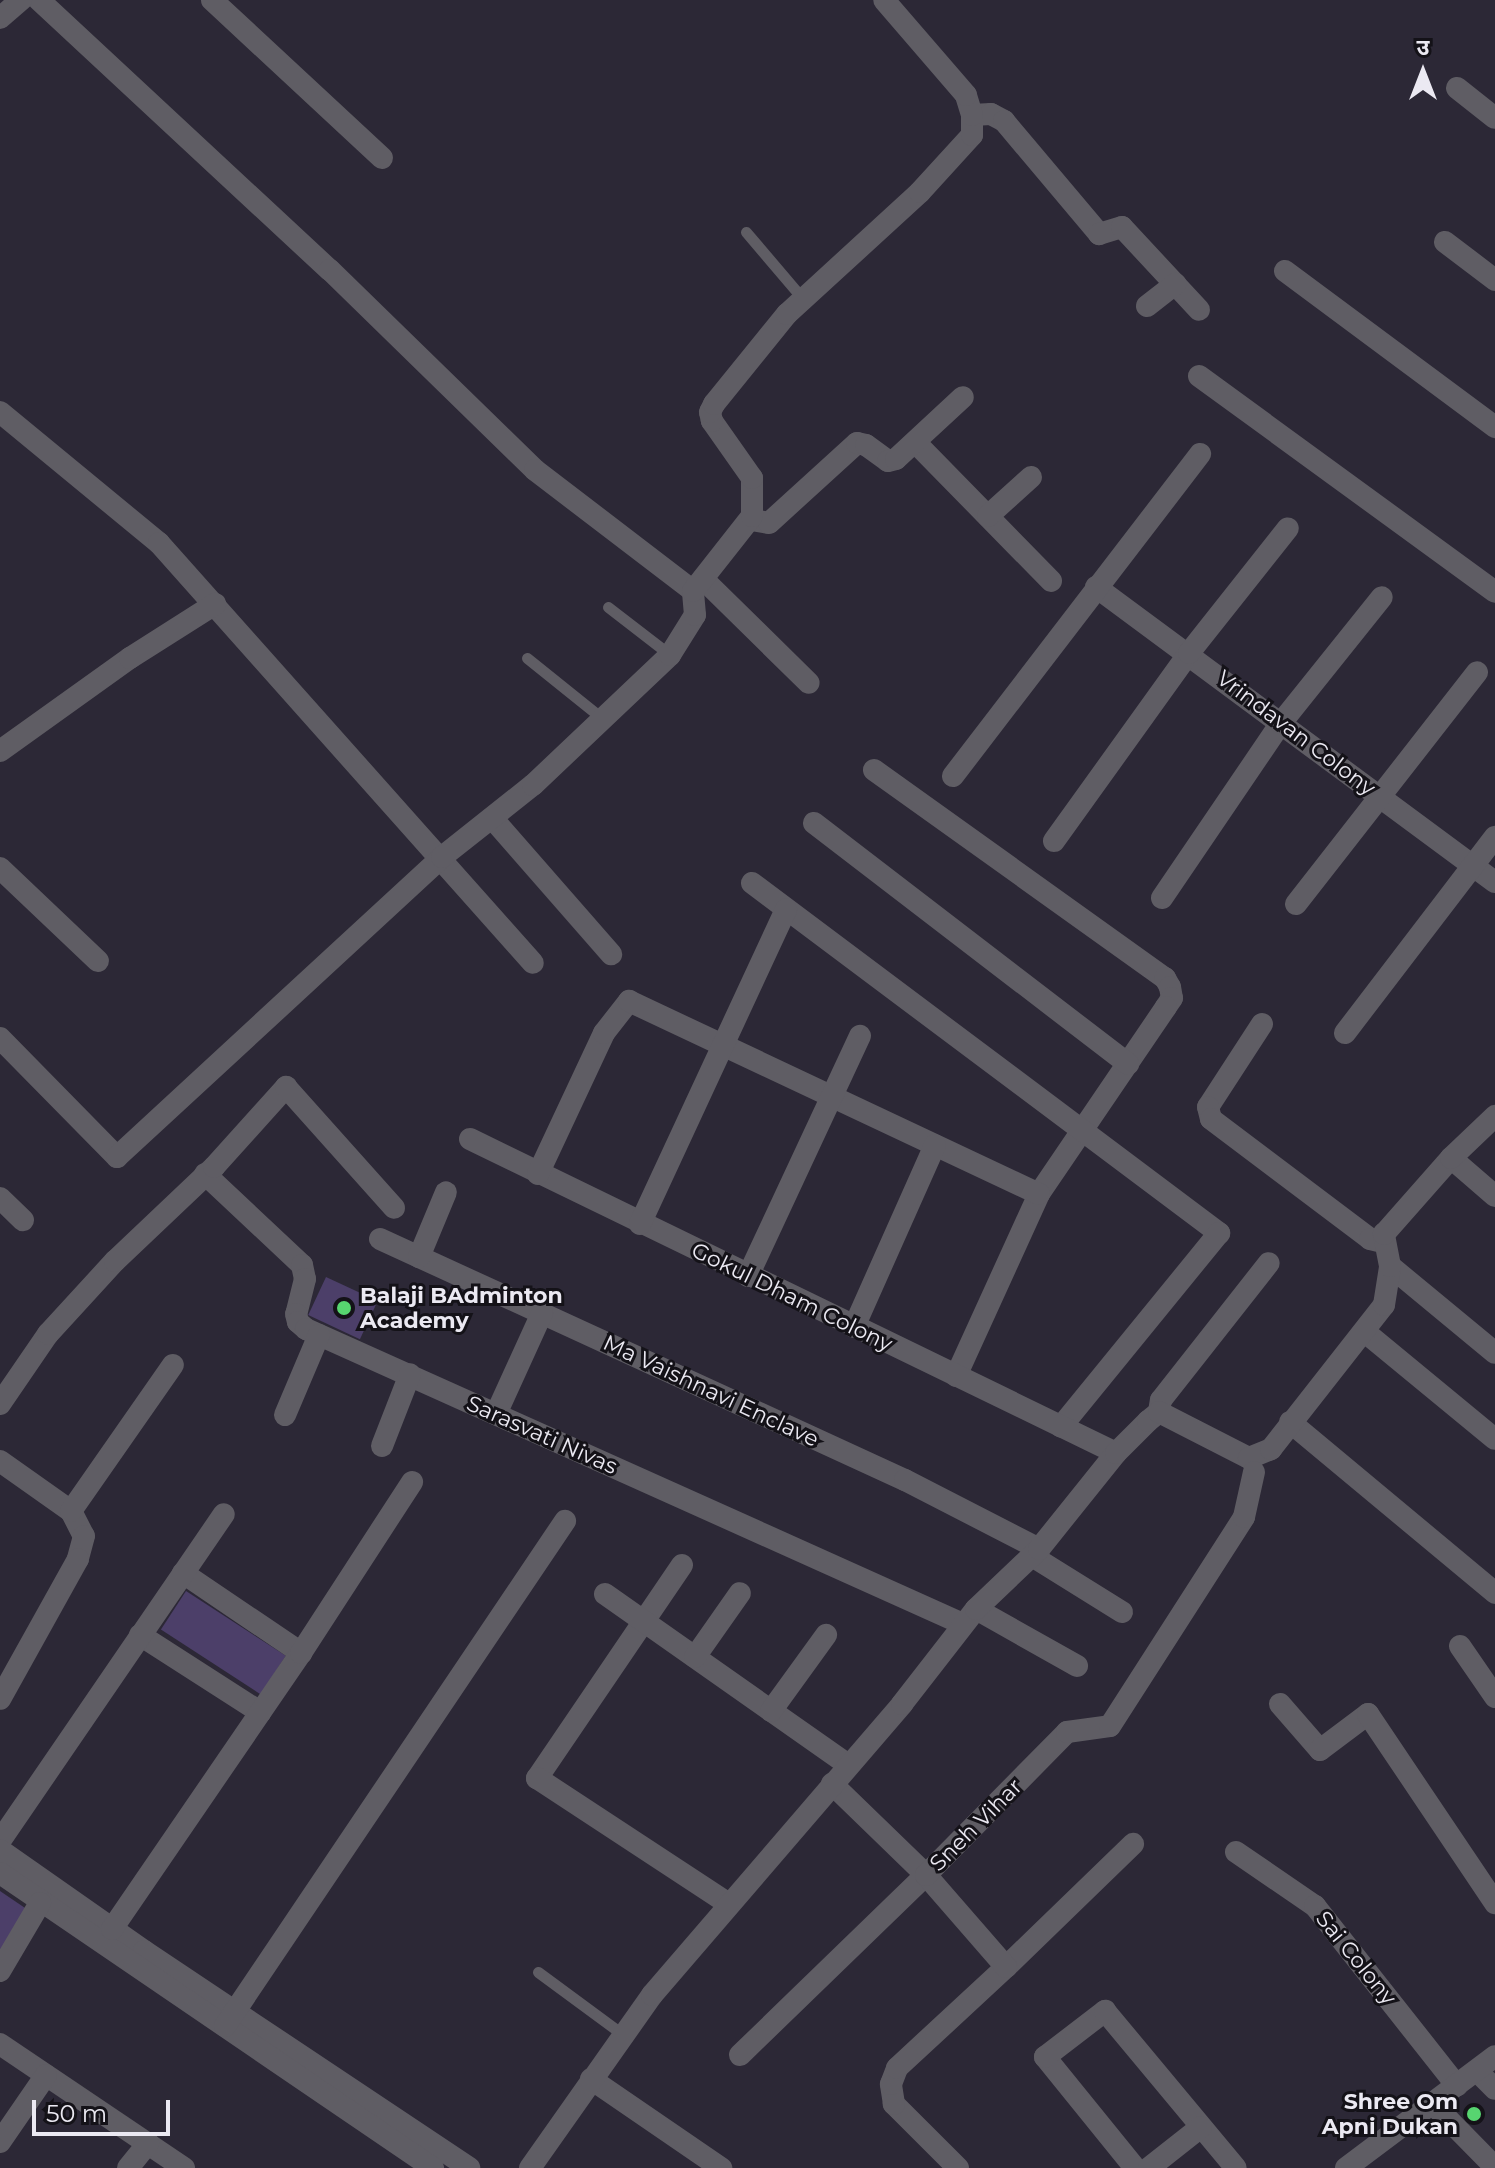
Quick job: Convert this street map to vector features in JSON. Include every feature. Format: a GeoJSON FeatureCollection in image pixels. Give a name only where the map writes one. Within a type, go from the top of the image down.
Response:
{"type":"FeatureCollection","features":[{"type":"Feature","properties":{"kind":"street"},"geometry":{"type":"LineString","coordinates":[[0,18],[21,0]]}},
{"type":"Feature","properties":{"kind":"street"},"geometry":{"type":"LineString","coordinates":[[39,0],[330,270],[535,470],[698,585],[809,683]]}},
{"type":"Feature","properties":{"kind":"street"},"geometry":{"type":"LineString","coordinates":[[212,0],[382,158]]}},
{"type":"Feature","properties":{"kind":"street"},"geometry":{"type":"LineString","coordinates":[[0,1038],[117,1157],[442,857],[492,818],[670,655],[695,615],[698,585],[751,520],[752,478],[712,421],[710,412],[787,314],[920,192],[968,142],[973,127],[966,95],[884,0]]}},
{"type":"Feature","properties":{"kind":"street"},"geometry":{"type":"LineString","coordinates":[[1457,88],[1495,118]]}},
{"type":"Feature","properties":{"kind":"street"},"geometry":{"type":"LineString","coordinates":[[972,115],[991,114],[1004,121],[1099,234],[1122,227],[1199,310]]}},
{"type":"Feature","properties":{"kind":"street"},"geometry":{"type":"LineString","coordinates":[[1445,242],[1495,280]]}},
{"type":"Feature","properties":{"kind":"street"},"geometry":{"type":"LineString","coordinates":[[1285,271],[1495,427]]}},
{"type":"Feature","properties":{"kind":"street"},"geometry":{"type":"LineString","coordinates":[[1147,306],[1175,284]]}},
{"type":"Feature","properties":{"kind":"street"},"geometry":{"type":"LineString","coordinates":[[1199,376],[1495,592]]}},
{"type":"Feature","properties":{"kind":"street"},"geometry":{"type":"LineString","coordinates":[[751,520],[769,523],[857,443],[866,445],[892,462],[963,397]]}},
{"type":"Feature","properties":{"kind":"street"},"geometry":{"type":"LineString","coordinates":[[0,412],[159,543],[177,567],[215,604],[442,857],[533,963]]}},
{"type":"Feature","properties":{"kind":"street"},"geometry":{"type":"LineString","coordinates":[[916,443],[1051,581]]}},
{"type":"Feature","properties":{"kind":"street"},"geometry":{"type":"LineString","coordinates":[[953,776],[1200,454]]}},
{"type":"Feature","properties":{"kind":"street"},"geometry":{"type":"LineString","coordinates":[[988,516],[1031,477]]}},
{"type":"Feature","properties":{"kind":"street"},"geometry":{"type":"LineString","coordinates":[[1054,841],[1189,653],[1288,528]]}},
{"type":"Feature","properties":{"kind":"street","name":"Vrindavan Colony"},"geometry":{"type":"LineString","coordinates":[[1096,587],[1495,882]]}},
{"type":"Feature","properties":{"kind":"street"},"geometry":{"type":"LineString","coordinates":[[1162,898],[1281,723],[1382,597]]}},
{"type":"Feature","properties":{"kind":"street"},"geometry":{"type":"LineString","coordinates":[[0,751],[130,658],[215,604]]}},
{"type":"Feature","properties":{"kind":"street"},"geometry":{"type":"LineString","coordinates":[[1296,904],[1477,672]]}},
{"type":"Feature","properties":{"kind":"street"},"geometry":{"type":"LineString","coordinates":[[874,770],[1165,978],[1172,998],[1039,1194],[956,1376]]}},
{"type":"Feature","properties":{"kind":"street"},"geometry":{"type":"LineString","coordinates":[[492,818],[611,954]]}},
{"type":"Feature","properties":{"kind":"street"},"geometry":{"type":"LineString","coordinates":[[814,823],[1128,1064]]}},
{"type":"Feature","properties":{"kind":"street"},"geometry":{"type":"LineString","coordinates":[[1345,1033],[1495,837]]}},
{"type":"Feature","properties":{"kind":"street"},"geometry":{"type":"LineString","coordinates":[[0,868],[98,961]]}},
{"type":"Feature","properties":{"kind":"street"},"geometry":{"type":"LineString","coordinates":[[752,883],[1219,1233],[1061,1427]]}},
{"type":"Feature","properties":{"kind":"street"},"geometry":{"type":"LineString","coordinates":[[640,1224],[786,909]]}},
{"type":"Feature","properties":{"kind":"street"},"geometry":{"type":"LineString","coordinates":[[538,1174],[604,1033],[629,1001],[1039,1194]]}},
{"type":"Feature","properties":{"kind":"street"},"geometry":{"type":"LineString","coordinates":[[1262,1024],[1208,1107],[1211,1119],[1370,1239],[1383,1242]]}},
{"type":"Feature","properties":{"kind":"street"},"geometry":{"type":"LineString","coordinates":[[748,1276],[860,1036]]}},
{"type":"Feature","properties":{"kind":"street"},"geometry":{"type":"LineString","coordinates":[[0,1404],[48,1334],[115,1261],[205,1174],[286,1087],[394,1208]]}},
{"type":"Feature","properties":{"kind":"street"},"geometry":{"type":"LineString","coordinates":[[1159,1412],[1249,1458],[1271,1449],[1384,1305],[1390,1266],[1383,1242],[1384,1234],[1451,1158],[1495,1116]]}},
{"type":"Feature","properties":{"kind":"street","name":"Gokul Dham Colony"},"geometry":{"type":"LineString","coordinates":[[470,1139],[1116,1453]]}},
{"type":"Feature","properties":{"kind":"street"},"geometry":{"type":"LineString","coordinates":[[854,1327],[935,1145]]}},
{"type":"Feature","properties":{"kind":"street"},"geometry":{"type":"LineString","coordinates":[[1451,1158],[1495,1196]]}},
{"type":"Feature","properties":{"kind":"street"},"geometry":{"type":"LineString","coordinates":[[205,1174],[302,1265],[305,1279],[298,1322],[319,1335],[285,1415]]}},
{"type":"Feature","properties":{"kind":"street"},"geometry":{"type":"LineString","coordinates":[[419,1257],[446,1192]]}},
{"type":"Feature","properties":{"kind":"street"},"geometry":{"type":"LineString","coordinates":[[0,1198],[23,1220]]}},
{"type":"Feature","properties":{"kind":"street","name":"Ma Vaishnavi Enclave"},"geometry":{"type":"LineString","coordinates":[[380,1239],[905,1480],[1036,1552],[1122,1612]]}},
{"type":"Feature","properties":{"kind":"street"},"geometry":{"type":"LineString","coordinates":[[530,2168],[622,2034],[729,1904],[902,1704],[969,1617],[1036,1552],[1116,1453],[1159,1412],[1161,1400],[1269,1263]]}},
{"type":"Feature","properties":{"kind":"street"},"geometry":{"type":"LineString","coordinates":[[1390,1266],[1495,1353]]}},
{"type":"Feature","properties":{"kind":"street"},"geometry":{"type":"LineString","coordinates":[[496,1414],[542,1313]]}},
{"type":"Feature","properties":{"kind":"street"},"geometry":{"type":"LineString","coordinates":[[1365,1332],[1495,1439]]}},
{"type":"Feature","properties":{"kind":"street","name":"Sarasvati Nivas"},"geometry":{"type":"LineString","coordinates":[[319,1335],[1077,1666]]}},
{"type":"Feature","properties":{"kind":"street"},"geometry":{"type":"LineString","coordinates":[[71,1511],[173,1365]]}},
{"type":"Feature","properties":{"kind":"street"},"geometry":{"type":"LineString","coordinates":[[382,1446],[410,1374]]}},
{"type":"Feature","properties":{"kind":"street"},"geometry":{"type":"LineString","coordinates":[[1290,1422],[1495,1593]]}},
{"type":"Feature","properties":{"kind":"street"},"geometry":{"type":"LineString","coordinates":[[0,1461],[71,1511],[84,1536],[78,1559],[0,1699]]}},
{"type":"Feature","properties":{"kind":"street","name":"Sneh Vihar"},"geometry":{"type":"LineString","coordinates":[[1006,1967],[926,1875],[1067,1732],[1077,1728],[1093,1730],[1110,1726],[1244,1517],[1254,1472]]}},
{"type":"Feature","properties":{"kind":"street"},"geometry":{"type":"LineString","coordinates":[[112,1929],[301,1653],[412,1482]]}},
{"type":"Feature","properties":{"kind":"street"},"geometry":{"type":"LineString","coordinates":[[0,1841],[224,1514]]}},
{"type":"Feature","properties":{"kind":"street"},"geometry":{"type":"LineString","coordinates":[[230,2019],[565,1521]]}},
{"type":"Feature","properties":{"kind":"street"},"geometry":{"type":"LineString","coordinates":[[682,1565],[537,1778],[729,1904]]}},
{"type":"Feature","properties":{"kind":"street"},"geometry":{"type":"LineString","coordinates":[[183,1573],[301,1653]]}},
{"type":"Feature","properties":{"kind":"street"},"geometry":{"type":"LineString","coordinates":[[695,1657],[740,1593]]}},
{"type":"Feature","properties":{"kind":"street"},"geometry":{"type":"LineString","coordinates":[[605,1594],[848,1765]]}},
{"type":"Feature","properties":{"kind":"street"},"geometry":{"type":"LineString","coordinates":[[140,1635],[260,1712]]}},
{"type":"Feature","properties":{"kind":"street"},"geometry":{"type":"LineString","coordinates":[[771,1711],[826,1635]]}},
{"type":"Feature","properties":{"kind":"street"},"geometry":{"type":"LineString","coordinates":[[1460,1646],[1495,1697]]}},
{"type":"Feature","properties":{"kind":"street"},"geometry":{"type":"LineString","coordinates":[[1280,1704],[1320,1750],[1368,1714],[1495,1903]]}},
{"type":"Feature","properties":{"kind":"street"},"geometry":{"type":"LineString","coordinates":[[740,2055],[926,1875],[832,1784]]}},
{"type":"Feature","properties":{"kind":"street"},"geometry":{"type":"LineString","coordinates":[[958,2168],[894,2104],[891,2084],[897,2068],[1133,1844]]}},
{"type":"Feature","properties":{"kind":"street"},"geometry":{"type":"LineString","coordinates":[[0,1850],[69,1910],[449,2165]]}},
{"type":"Feature","properties":{"kind":"street","name":"Sai Colony"},"geometry":{"type":"LineString","coordinates":[[1236,1852],[1315,1906],[1457,2086]]}},
{"type":"Feature","properties":{"kind":"street"},"geometry":{"type":"LineString","coordinates":[[0,1873],[40,1903],[69,1910],[112,1929],[230,2019]]}},
{"type":"Feature","properties":{"kind":"street"},"geometry":{"type":"LineString","coordinates":[[0,1971],[40,1903]]}},
{"type":"Feature","properties":{"kind":"street"},"geometry":{"type":"LineString","coordinates":[[1135,2168],[1045,2057],[1105,2011],[1236,2168]]}},
{"type":"Feature","properties":{"kind":"street"},"geometry":{"type":"LineString","coordinates":[[0,2044],[184,2168]]}},
{"type":"Feature","properties":{"kind":"street"},"geometry":{"type":"LineString","coordinates":[[1346,2168],[1495,2056]]}},
{"type":"Feature","properties":{"kind":"street"},"geometry":{"type":"LineString","coordinates":[[1477,2071],[1495,2089]]}},
{"type":"Feature","properties":{"kind":"street"},"geometry":{"type":"LineString","coordinates":[[0,2142],[46,2075]]}},
{"type":"Feature","properties":{"kind":"street"},"geometry":{"type":"LineString","coordinates":[[591,2079],[721,2168]]}},
{"type":"Feature","properties":{"kind":"street"},"geometry":{"type":"LineString","coordinates":[[1433,2104],[1495,2167]]}},
{"type":"Feature","properties":{"kind":"street"},"geometry":{"type":"LineString","coordinates":[[1149,2168],[1201,2127]]}},
{"type":"Feature","properties":{"kind":"street"},"geometry":{"type":"LineString","coordinates":[[128,2168],[148,2143]]}},
{"type":"Feature","properties":{"kind":"lane"},"geometry":{"type":"LineString","coordinates":[[746,232],[803,299]]}},
{"type":"Feature","properties":{"kind":"lane"},"geometry":{"type":"LineString","coordinates":[[608,607],[670,655]]}},
{"type":"Feature","properties":{"kind":"lane"},"geometry":{"type":"LineString","coordinates":[[527,658],[603,719]]}},
{"type":"Feature","properties":{"kind":"lane"},"geometry":{"type":"LineString","coordinates":[[538,1972],[622,2034]]}},
{"type":"Feature","properties":{"kind":"shaded area","name":"Balaji BAdminton Academy"},"geometry":{"type":"Polygon","coordinates":[[[326,1277],[378,1301],[360,1339],[308,1315],[326,1277]]]}},
{"type":"Feature","properties":{"kind":"shaded area"},"geometry":{"type":"Polygon","coordinates":[[[186,1591],[286,1656],[261,1694],[161,1630],[186,1591]]]}},
{"type":"Feature","properties":{"kind":"shaded area"},"geometry":{"type":"Polygon","coordinates":[[[0,1891],[28,1910],[0,1952],[0,1891]]]}},
{"type":"Feature","properties":{"kind":"place","name":"Balaji BAdminton Academy"},"geometry":{"type":"Point","coordinates":[344,1308]}},
{"type":"Feature","properties":{"kind":"place","name":"Shree Om Apni Dukan"},"geometry":{"type":"Point","coordinates":[1474,2114]}}]}
